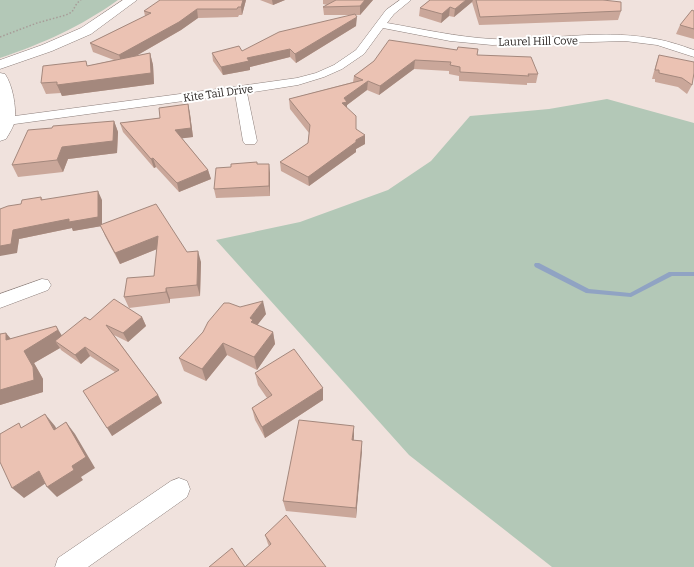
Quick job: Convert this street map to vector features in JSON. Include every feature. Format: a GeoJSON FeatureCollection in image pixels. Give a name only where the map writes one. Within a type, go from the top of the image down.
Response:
{"type":"FeatureCollection","features":[{"type":"Feature","properties":{"kind":"street"},"geometry":{"type":"LineString","coordinates":[[0,65],[47,48],[86,31],[131,0]]}},
{"type":"Feature","properties":{"kind":"street","name":"Kite Tail Drive"},"geometry":{"type":"LineString","coordinates":[[4,122],[240,90],[298,81],[320,75],[338,67],[360,52],[390,12],[406,0]]}},
{"type":"Feature","properties":{"kind":"street","name":"Laurel Hill Cove"},"geometry":{"type":"LineString","coordinates":[[381,25],[492,42],[614,38],[643,40],[657,42],[694,54]]}},
{"type":"Feature","properties":{"kind":"street"},"geometry":{"type":"LineString","coordinates":[[0,77],[5,93],[4,122],[0,136]]}},
{"type":"Feature","properties":{"kind":"street"},"geometry":{"type":"LineString","coordinates":[[240,90],[250,141]]}},
{"type":"Feature","properties":{"kind":"street"},"geometry":{"type":"LineString","coordinates":[[0,301],[42,285]]}},
{"type":"Feature","properties":{"kind":"street"},"geometry":{"type":"LineString","coordinates":[[67,567],[179,489]]}},
{"type":"Feature","properties":{"kind":"path"},"geometry":{"type":"LineString","coordinates":[[0,37],[37,23],[66,15],[72,12],[77,3],[81,0]]}},
{"type":"Feature","properties":{"kind":"green space"},"geometry":{"type":"Polygon","coordinates":[[[0,0],[118,0],[104,10],[61,34],[0,58],[0,0]]]}},
{"type":"Feature","properties":{"kind":"green space"},"geometry":{"type":"Polygon","coordinates":[[[607,99],[694,123],[694,567],[552,567],[409,455],[216,240],[300,222],[388,190],[431,161],[470,116],[549,109],[607,99]]]}},
{"type":"Feature","properties":{"kind":"building"},"geometry":{"type":"Polygon","coordinates":[[[160,0],[243,0],[241,7],[238,7],[237,9],[197,9],[179,22],[119,55],[90,43],[151,13],[144,11],[160,0]]]}},
{"type":"Feature","properties":{"kind":"building"},"geometry":{"type":"Polygon","coordinates":[[[336,0],[365,0],[360,6],[323,7],[336,0]]]}},
{"type":"Feature","properties":{"kind":"building"},"geometry":{"type":"Polygon","coordinates":[[[430,0],[466,0],[455,9],[450,7],[442,14],[420,8],[430,0]]]}},
{"type":"Feature","properties":{"kind":"building"},"geometry":{"type":"Polygon","coordinates":[[[476,0],[603,0],[621,2],[621,11],[480,17],[476,0]]]}},
{"type":"Feature","properties":{"kind":"building"},"geometry":{"type":"Polygon","coordinates":[[[692,10],[694,11],[694,29],[680,25],[692,10]]]}},
{"type":"Feature","properties":{"kind":"building"},"geometry":{"type":"Polygon","coordinates":[[[355,14],[357,17],[295,54],[290,49],[247,58],[249,61],[221,67],[212,53],[239,46],[242,51],[279,32],[355,14]]]}},
{"type":"Feature","properties":{"kind":"building"},"geometry":{"type":"Polygon","coordinates":[[[389,40],[457,50],[458,47],[478,49],[477,55],[531,57],[538,74],[528,74],[529,76],[460,72],[460,67],[450,65],[451,62],[415,60],[380,86],[368,81],[344,98],[347,102],[342,103],[356,116],[356,129],[365,135],[356,140],[356,142],[308,177],[280,162],[308,143],[310,125],[289,99],[363,80],[354,76],[374,61],[389,40]]]}},
{"type":"Feature","properties":{"kind":"building"},"geometry":{"type":"Polygon","coordinates":[[[150,53],[151,73],[57,85],[57,82],[41,83],[43,66],[86,61],[87,66],[150,53]]]}},
{"type":"Feature","properties":{"kind":"building"},"geometry":{"type":"Polygon","coordinates":[[[659,55],[694,62],[692,85],[682,78],[659,73],[659,70],[655,70],[659,55]]]}},
{"type":"Feature","properties":{"kind":"building"},"geometry":{"type":"Polygon","coordinates":[[[188,104],[191,128],[175,130],[208,170],[177,183],[153,158],[151,159],[120,123],[160,118],[159,108],[188,104]]]}},
{"type":"Feature","properties":{"kind":"building"},"geometry":{"type":"Polygon","coordinates":[[[114,121],[113,141],[62,147],[57,160],[12,165],[28,130],[52,128],[53,126],[114,121]]]}},
{"type":"Feature","properties":{"kind":"building"},"geometry":{"type":"Polygon","coordinates":[[[257,162],[257,164],[269,164],[269,186],[214,189],[216,168],[231,167],[231,164],[257,162]]]}},
{"type":"Feature","properties":{"kind":"building"},"geometry":{"type":"Polygon","coordinates":[[[98,191],[98,217],[69,222],[69,219],[13,230],[11,244],[0,246],[0,209],[21,204],[22,200],[41,197],[41,200],[98,191]]]}},
{"type":"Feature","properties":{"kind":"building"},"geometry":{"type":"Polygon","coordinates":[[[156,204],[187,252],[198,251],[197,285],[166,288],[166,292],[124,297],[127,278],[154,276],[158,236],[115,253],[100,225],[156,204]]]}},
{"type":"Feature","properties":{"kind":"building"},"geometry":{"type":"Polygon","coordinates":[[[114,299],[142,317],[123,333],[106,325],[158,395],[107,428],[83,391],[119,370],[85,347],[75,355],[55,341],[85,317],[90,320],[114,299]]]}},
{"type":"Feature","properties":{"kind":"building"},"geometry":{"type":"Polygon","coordinates":[[[263,301],[250,318],[253,320],[251,322],[273,332],[254,357],[223,343],[202,369],[179,358],[203,332],[208,322],[224,303],[229,303],[240,307],[263,301]]]}},
{"type":"Feature","properties":{"kind":"building"},"geometry":{"type":"Polygon","coordinates":[[[56,326],[58,330],[24,351],[33,367],[34,380],[0,390],[0,334],[6,333],[6,340],[56,326]]]}},
{"type":"Feature","properties":{"kind":"building"},"geometry":{"type":"Polygon","coordinates":[[[294,349],[323,388],[262,427],[252,408],[272,395],[255,373],[294,349]]]}},
{"type":"Feature","properties":{"kind":"building"},"geometry":{"type":"Polygon","coordinates":[[[45,414],[54,430],[66,422],[86,457],[72,466],[74,470],[47,487],[39,471],[12,488],[0,462],[0,434],[19,423],[21,428],[45,414]]]}},
{"type":"Feature","properties":{"kind":"building"},"geometry":{"type":"Polygon","coordinates":[[[299,420],[354,426],[352,440],[362,441],[356,508],[283,501],[299,420]]]}},
{"type":"Feature","properties":{"kind":"building"},"geometry":{"type":"Polygon","coordinates":[[[286,515],[326,567],[245,567],[271,544],[265,535],[286,515]]]}},
{"type":"Feature","properties":{"kind":"building"},"geometry":{"type":"Polygon","coordinates":[[[232,548],[245,567],[209,567],[232,548]]]}},
{"type":"Feature","properties":{"kind":"waterway"},"geometry":{"type":"LineString","coordinates":[[537,265],[588,291],[631,295],[671,274],[694,274]]}}]}
